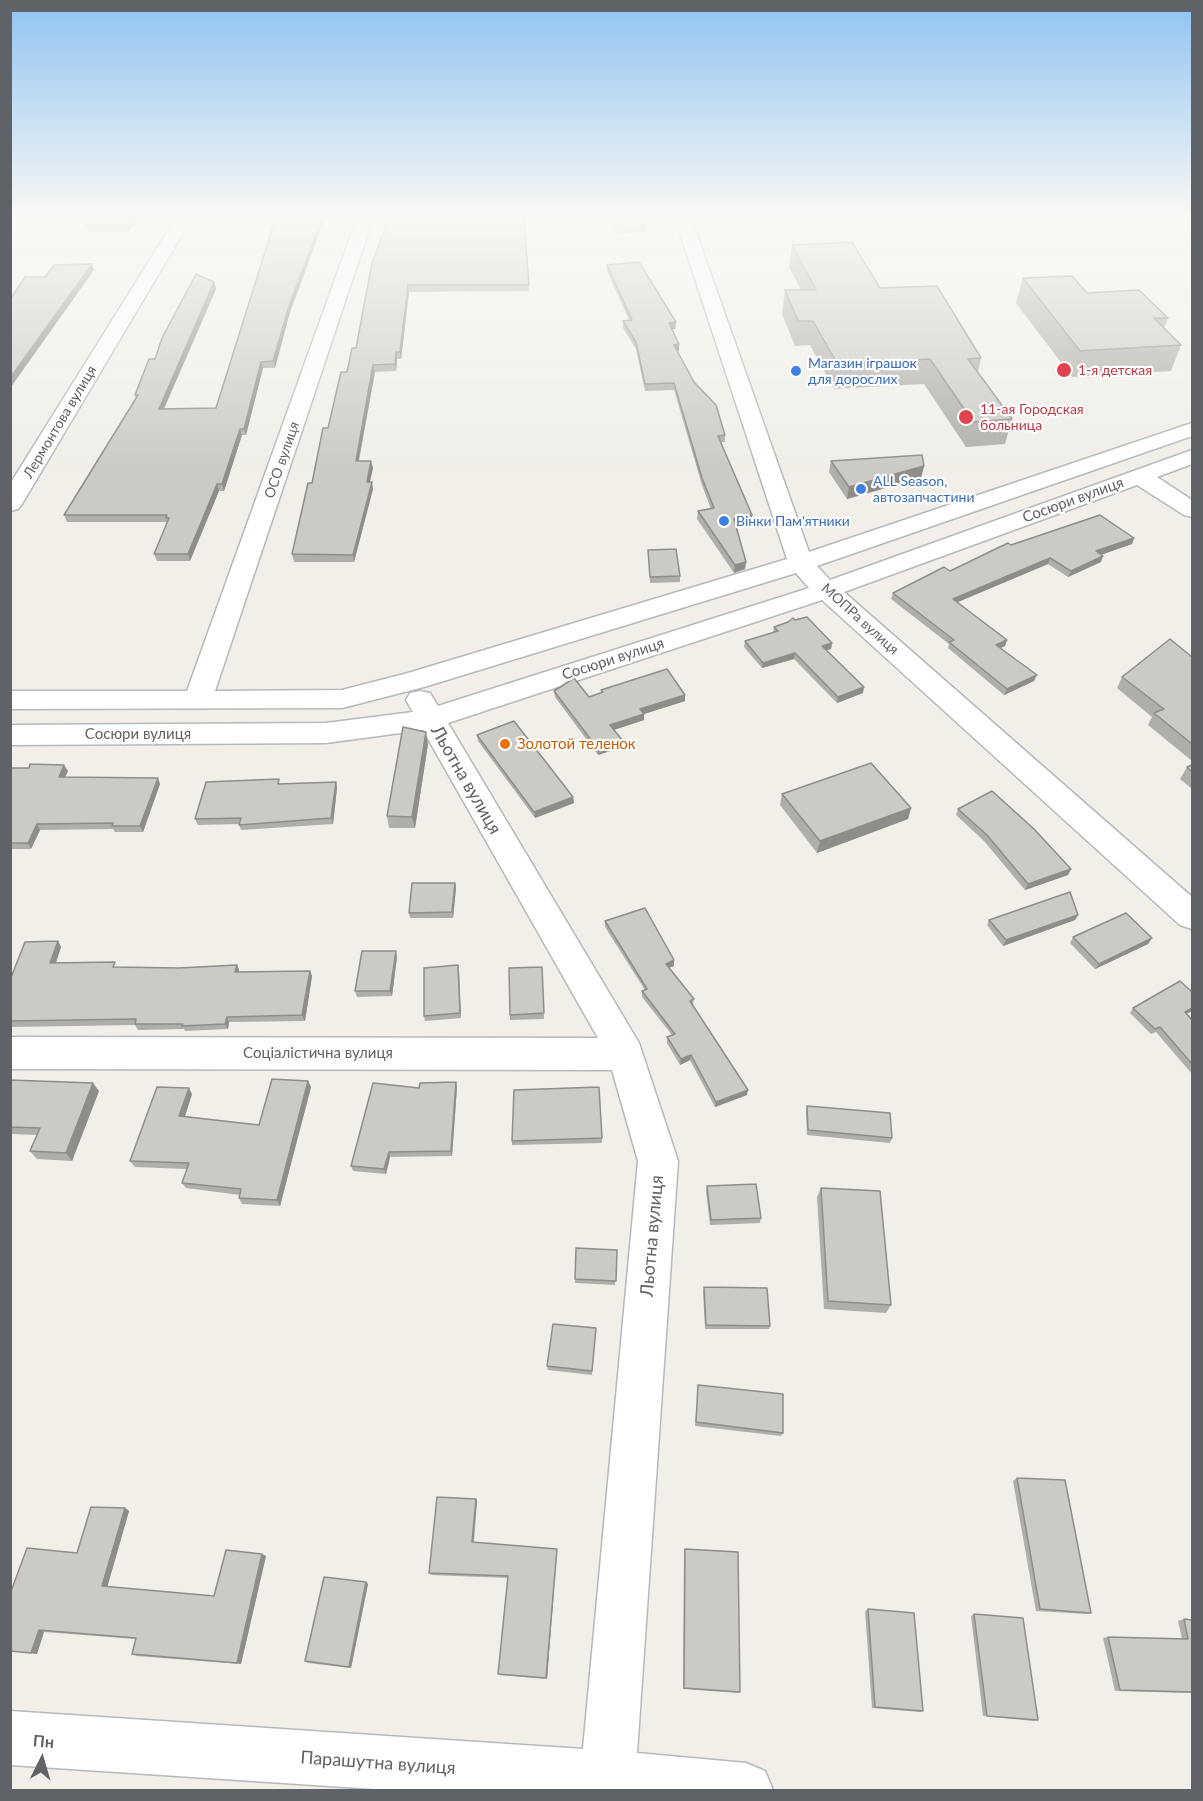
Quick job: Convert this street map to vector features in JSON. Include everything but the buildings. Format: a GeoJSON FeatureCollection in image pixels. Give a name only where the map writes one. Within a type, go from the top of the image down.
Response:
{"type":"FeatureCollection","features":[{"type":"Feature","properties":{"kind":"street","name":"Лермонтова вулиця"},"geometry":{"type":"LineString","coordinates":[[10,504],[133,302]]}},
{"type":"Feature","properties":{"kind":"street","name":"ОСО вулиця"},"geometry":{"type":"LineString","coordinates":[[198,701],[336,302]]}},
{"type":"Feature","properties":{"kind":"street","name":"МОПРа вулиця"},"geometry":{"type":"LineString","coordinates":[[714,302],[814,578],[1192,916]]}},
{"type":"Feature","properties":{"kind":"street","name":"Сосюри вулиця"},"geometry":{"type":"LineString","coordinates":[[10,735],[326,734],[430,719],[814,578],[1192,429]]}},
{"type":"Feature","properties":{"kind":"street","name":"Сосюри вулиця"},"geometry":{"type":"LineString","coordinates":[[10,700],[342,699],[814,578],[1192,458]]}},
{"type":"Feature","properties":{"kind":"street"},"geometry":{"type":"LineString","coordinates":[[1139,476],[1192,510]]}},
{"type":"Feature","properties":{"kind":"street","name":"Льотна вулиця"},"geometry":{"type":"LineString","coordinates":[[414,681],[421,703],[430,719],[626,1054],[658,1161],[608,1778]]}},
{"type":"Feature","properties":{"kind":"street","name":"Соціалістична вулиця"},"geometry":{"type":"LineString","coordinates":[[10,1053],[626,1054]]}},
{"type":"Feature","properties":{"kind":"street","name":"Парашутна вулиця"},"geometry":{"type":"LineString","coordinates":[[10,1738],[608,1778],[746,1791]]}},
{"type":"Feature","properties":{"kind":"place","name":"1-я детская"},"geometry":{"type":"Point","coordinates":[1064,370]}},
{"type":"Feature","properties":{"kind":"place","name":"Магазин іграшок для дорослих"},"geometry":{"type":"Point","coordinates":[796,371]}},
{"type":"Feature","properties":{"kind":"place","name":"11-ая Городская больница"},"geometry":{"type":"Point","coordinates":[966,417]}},
{"type":"Feature","properties":{"kind":"place","name":"ALL Season, автозапчастини"},"geometry":{"type":"Point","coordinates":[861,489]}},
{"type":"Feature","properties":{"kind":"place","name":"Вінки Пам'ятники"},"geometry":{"type":"Point","coordinates":[724,521]}},
{"type":"Feature","properties":{"kind":"place","name":"Золотой теленок"},"geometry":{"type":"Point","coordinates":[505,744]}}]}
